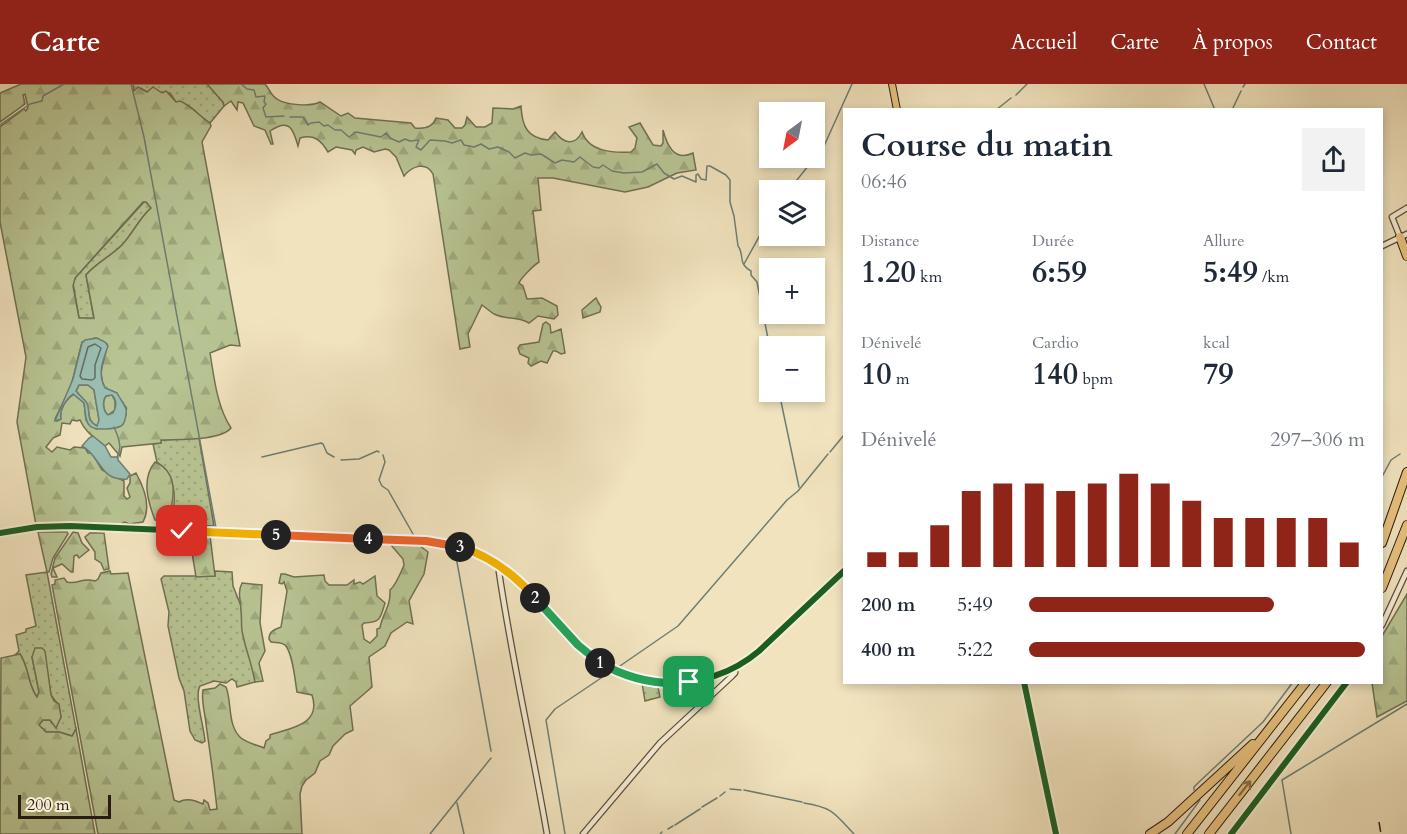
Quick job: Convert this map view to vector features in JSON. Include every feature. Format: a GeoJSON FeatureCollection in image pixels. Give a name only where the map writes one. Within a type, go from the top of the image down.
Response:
{"type":"FeatureCollection","features":[{"type":"Feature","properties":{"kind":"highway"},"geometry":{"type":"LineString","coordinates":[[1404,235],[1407,246]]}},
{"type":"Feature","properties":{"kind":"highway"},"geometry":{"type":"LineString","coordinates":[[1404,235],[1400,242],[1407,256]]}},
{"type":"Feature","properties":{"kind":"highway"},"geometry":{"type":"LineString","coordinates":[[1383,540],[1407,472]]}},
{"type":"Feature","properties":{"kind":"highway"},"geometry":{"type":"LineString","coordinates":[[1383,585],[1407,525]]}},
{"type":"Feature","properties":{"kind":"highway"},"geometry":{"type":"LineString","coordinates":[[1187,834],[1304,684]]}},
{"type":"Feature","properties":{"kind":"highway"},"geometry":{"type":"LineString","coordinates":[[1209,834],[1325,684]]}},
{"type":"Feature","properties":{"kind":"highway"},"geometry":{"type":"LineString","coordinates":[[1150,834],[1166,824],[1235,762],[1279,718]]}},
{"type":"Feature","properties":{"kind":"main road"},"geometry":{"type":"LineString","coordinates":[[892,84],[897,108]]}},
{"type":"Feature","properties":{"kind":"main road"},"geometry":{"type":"LineString","coordinates":[[1024,684],[1056,834]]}},
{"type":"Feature","properties":{"kind":"street"},"geometry":{"type":"LineString","coordinates":[[1383,246],[1404,235],[1392,217],[1407,208]]}},
{"type":"Feature","properties":{"kind":"street"},"geometry":{"type":"LineString","coordinates":[[0,533],[33,527],[64,526],[426,541],[462,547],[484,556],[519,581],[578,645],[595,659],[614,670],[642,680],[674,683],[706,678],[735,667],[759,651],[843,572]]}},
{"type":"Feature","properties":{"kind":"street"},"geometry":{"type":"LineString","coordinates":[[500,566],[499,572],[516,677],[526,716],[547,834]]}},
{"type":"Feature","properties":{"kind":"street"},"geometry":{"type":"LineString","coordinates":[[1383,623],[1407,571]]}},
{"type":"Feature","properties":{"kind":"street"},"geometry":{"type":"LineString","coordinates":[[584,834],[660,743],[735,673],[735,667]]}},
{"type":"Feature","properties":{"kind":"street"},"geometry":{"type":"LineString","coordinates":[[1231,834],[1345,684]]}},
{"type":"Feature","properties":{"kind":"green space"},"geometry":{"type":"Polygon","coordinates":[[[21,84],[133,84],[134,91],[138,87],[147,92],[153,87],[162,93],[166,91],[176,102],[180,101],[188,106],[211,126],[202,142],[240,346],[230,345],[210,353],[219,401],[231,428],[226,432],[209,437],[161,440],[161,443],[122,447],[120,456],[109,443],[105,446],[91,434],[80,420],[72,420],[70,424],[62,423],[60,435],[53,438],[46,447],[52,452],[57,447],[70,450],[74,447],[85,448],[88,453],[92,453],[102,470],[124,481],[124,496],[127,499],[130,497],[127,488],[130,476],[136,473],[147,504],[143,522],[129,524],[125,522],[120,525],[59,523],[36,525],[17,422],[26,357],[0,222],[0,127],[24,109],[26,111],[28,107],[25,94],[23,95],[25,104],[0,122],[0,93],[21,84]],[[143,202],[75,278],[73,286],[79,318],[94,318],[86,275],[118,249],[151,208],[143,202]],[[95,338],[82,342],[71,386],[55,419],[57,421],[61,419],[64,405],[74,394],[84,403],[86,420],[96,429],[120,426],[126,415],[126,407],[119,401],[117,393],[105,388],[102,382],[101,371],[107,344],[95,338]]]}},
{"type":"Feature","properties":{"kind":"green space"},"geometry":{"type":"Polygon","coordinates":[[[133,84],[207,84],[224,106],[210,123],[191,107],[176,102],[170,93],[147,92],[141,88],[134,91],[133,84]]]}},
{"type":"Feature","properties":{"kind":"green space"},"geometry":{"type":"Polygon","coordinates":[[[207,84],[265,84],[275,98],[286,103],[305,105],[320,102],[341,116],[348,113],[355,118],[411,123],[415,128],[428,127],[436,118],[448,120],[455,128],[462,128],[467,117],[476,127],[485,127],[492,123],[493,108],[513,109],[521,106],[524,125],[535,137],[548,140],[555,132],[569,142],[576,140],[582,132],[590,144],[602,150],[617,152],[631,152],[635,148],[637,138],[629,127],[640,123],[653,145],[661,146],[663,143],[663,130],[669,146],[676,154],[693,153],[696,170],[677,173],[648,187],[625,192],[553,178],[538,178],[541,210],[533,211],[539,262],[519,283],[523,286],[527,299],[542,298],[557,306],[558,315],[554,319],[538,316],[529,323],[520,319],[498,316],[482,305],[468,334],[470,347],[460,349],[433,174],[430,170],[419,166],[404,176],[396,157],[385,149],[374,152],[363,147],[356,150],[355,154],[352,150],[336,147],[328,152],[320,141],[309,137],[300,138],[298,146],[292,130],[286,125],[270,131],[273,144],[271,144],[265,130],[254,126],[243,103],[238,102],[237,110],[231,101],[224,106],[207,84]]]}},
{"type":"Feature","properties":{"kind":"green space"},"geometry":{"type":"Polygon","coordinates":[[[144,202],[151,208],[126,240],[86,275],[94,319],[79,318],[73,283],[75,278],[144,202]]]}},
{"type":"Feature","properties":{"kind":"green space"},"geometry":{"type":"Polygon","coordinates":[[[596,298],[601,307],[600,312],[583,318],[582,310],[596,298]]]}},
{"type":"Feature","properties":{"kind":"green space"},"geometry":{"type":"Polygon","coordinates":[[[546,322],[550,325],[551,333],[561,329],[565,353],[553,351],[547,363],[541,361],[531,366],[528,363],[529,358],[520,354],[518,348],[520,345],[539,342],[543,324],[546,322]]]}},
{"type":"Feature","properties":{"kind":"green space"},"geometry":{"type":"Polygon","coordinates":[[[79,385],[88,385],[94,390],[99,420],[97,426],[91,421],[86,403],[76,391],[79,385]]]}},
{"type":"Feature","properties":{"kind":"green space"},"geometry":{"type":"Polygon","coordinates":[[[112,395],[115,410],[108,415],[104,409],[104,401],[106,396],[112,395]]]}},
{"type":"Feature","properties":{"kind":"green space"},"geometry":{"type":"Polygon","coordinates":[[[199,438],[214,526],[168,524],[173,510],[174,490],[170,477],[157,462],[153,444],[161,443],[161,440],[199,438]]]}},
{"type":"Feature","properties":{"kind":"green space"},"geometry":{"type":"Polygon","coordinates":[[[155,462],[169,473],[172,481],[172,506],[168,522],[163,523],[155,520],[147,491],[148,476],[155,462]]]}},
{"type":"Feature","properties":{"kind":"green space"},"geometry":{"type":"Polygon","coordinates":[[[38,532],[67,532],[68,534],[53,558],[49,572],[47,572],[38,532]]]}},
{"type":"Feature","properties":{"kind":"green space"},"geometry":{"type":"Polygon","coordinates":[[[73,532],[78,533],[82,543],[89,550],[79,558],[77,555],[74,556],[73,572],[62,564],[53,568],[57,577],[52,577],[51,574],[55,558],[73,532]]]}},
{"type":"Feature","properties":{"kind":"green space"},"geometry":{"type":"Polygon","coordinates":[[[90,533],[104,533],[109,569],[104,570],[101,563],[95,559],[95,552],[85,537],[90,533]]]}},
{"type":"Feature","properties":{"kind":"green space"},"geometry":{"type":"Polygon","coordinates":[[[189,534],[210,536],[215,576],[196,577],[189,534]]]}},
{"type":"Feature","properties":{"kind":"green space"},"geometry":{"type":"Polygon","coordinates":[[[391,542],[416,543],[428,552],[424,574],[409,601],[413,624],[407,622],[391,633],[385,646],[369,657],[372,687],[350,706],[353,730],[345,734],[333,746],[329,755],[320,761],[315,773],[302,786],[300,794],[302,834],[98,834],[52,585],[55,584],[55,580],[64,578],[71,583],[95,581],[101,573],[110,571],[111,574],[128,573],[174,800],[179,802],[191,800],[203,804],[204,800],[208,803],[210,810],[217,809],[203,690],[215,688],[220,684],[226,687],[232,720],[237,733],[246,741],[264,748],[270,735],[302,724],[312,713],[314,705],[312,695],[297,692],[288,649],[285,645],[271,642],[269,639],[271,632],[281,627],[287,591],[284,582],[279,583],[281,574],[294,577],[324,575],[329,585],[347,585],[354,580],[354,584],[360,582],[363,584],[375,576],[377,596],[385,603],[379,619],[362,625],[364,639],[370,643],[377,636],[377,629],[380,628],[389,601],[390,590],[404,565],[403,559],[391,542]]]}},
{"type":"Feature","properties":{"kind":"green space"},"geometry":{"type":"Polygon","coordinates":[[[215,571],[232,572],[233,586],[241,606],[244,637],[252,662],[255,682],[237,687],[236,682],[232,679],[226,683],[214,681],[200,686],[199,704],[205,741],[202,743],[195,740],[190,731],[184,691],[168,626],[169,612],[161,579],[164,576],[215,576],[215,571]]]}},
{"type":"Feature","properties":{"kind":"green space"},"geometry":{"type":"Polygon","coordinates":[[[47,572],[76,729],[72,736],[59,732],[47,732],[38,725],[43,720],[50,720],[56,727],[61,717],[57,703],[51,695],[44,651],[32,657],[39,692],[37,697],[23,659],[20,654],[15,655],[19,651],[16,635],[36,626],[26,575],[47,572]]]}},
{"type":"Feature","properties":{"kind":"green space"},"geometry":{"type":"Polygon","coordinates":[[[242,583],[262,585],[260,623],[265,651],[259,663],[263,681],[255,682],[243,637],[239,594],[242,583]]]}},
{"type":"Feature","properties":{"kind":"green space"},"geometry":{"type":"Polygon","coordinates":[[[1407,594],[1407,701],[1377,717],[1372,684],[1383,684],[1383,634],[1407,594]]]}},
{"type":"Feature","properties":{"kind":"green space"},"geometry":{"type":"Polygon","coordinates":[[[35,648],[42,648],[45,651],[51,695],[59,704],[61,717],[56,728],[50,720],[43,720],[39,725],[46,732],[59,732],[72,736],[76,729],[95,834],[0,834],[1,658],[20,654],[37,697],[39,692],[32,657],[35,648]]]}},
{"type":"Feature","properties":{"kind":"green space"},"geometry":{"type":"Polygon","coordinates":[[[642,683],[658,687],[660,697],[645,701],[642,683]]]}},
{"type":"Feature","properties":{"kind":"water"},"geometry":{"type":"Polygon","coordinates":[[[97,338],[108,346],[101,377],[105,388],[117,393],[126,408],[125,421],[118,427],[101,429],[90,426],[86,419],[84,403],[73,394],[64,405],[61,419],[55,421],[73,379],[82,343],[85,340],[97,338]],[[79,385],[76,391],[87,403],[90,419],[97,426],[99,420],[94,390],[88,385],[79,385]],[[112,395],[106,396],[104,401],[104,409],[108,415],[113,413],[116,406],[112,395]]]}},
{"type":"Feature","properties":{"kind":"water"},"geometry":{"type":"Polygon","coordinates":[[[93,436],[105,446],[111,457],[118,457],[130,474],[127,479],[111,477],[82,446],[93,436]]]}},
{"type":"Feature","properties":{"kind":"waterway"},"geometry":{"type":"LineString","coordinates":[[0,125],[30,104],[42,101],[43,96],[64,84]]}},
{"type":"Feature","properties":{"kind":"waterway"},"geometry":{"type":"LineString","coordinates":[[131,84],[144,137],[216,528]]}},
{"type":"Feature","properties":{"kind":"waterway"},"geometry":{"type":"LineString","coordinates":[[217,84],[222,84]]}},
{"type":"Feature","properties":{"kind":"waterway"},"geometry":{"type":"LineString","coordinates":[[241,84],[247,89],[254,90],[256,97],[265,96],[266,104],[263,108],[266,117],[284,116]]}},
{"type":"Feature","properties":{"kind":"waterway"},"geometry":{"type":"LineString","coordinates":[[797,180],[824,146],[852,84]]}},
{"type":"Feature","properties":{"kind":"waterway"},"geometry":{"type":"LineString","coordinates":[[1016,95],[1027,84]]}},
{"type":"Feature","properties":{"kind":"waterway"},"geometry":{"type":"LineString","coordinates":[[1204,84],[1214,108]]}},
{"type":"Feature","properties":{"kind":"waterway"},"geometry":{"type":"LineString","coordinates":[[1233,108],[1241,91]]}},
{"type":"Feature","properties":{"kind":"waterway"},"geometry":{"type":"LineString","coordinates":[[998,108],[1011,98]]}},
{"type":"Feature","properties":{"kind":"waterway"},"geometry":{"type":"LineString","coordinates":[[290,117],[303,117],[308,125],[319,122],[324,126],[328,125],[335,130],[341,130],[349,137],[356,132],[381,137],[386,133],[390,138],[399,142],[405,139],[419,140],[416,147],[421,150],[430,140],[452,143],[461,140],[464,145],[474,147],[481,144],[489,149],[498,147],[515,158],[525,153],[541,154],[555,163],[562,160],[574,162],[580,157],[593,167],[599,168],[603,165],[612,171],[624,173],[642,172],[657,164],[664,173],[674,179],[682,176],[696,182],[698,174],[701,179],[706,180],[707,166],[710,166],[726,175],[730,180],[730,202],[738,246],[744,265],[751,271],[751,275],[757,282],[767,336]]}},
{"type":"Feature","properties":{"kind":"waterway"},"geometry":{"type":"LineString","coordinates":[[744,264],[759,237]]}},
{"type":"Feature","properties":{"kind":"waterway"},"geometry":{"type":"LineString","coordinates":[[781,402],[799,487]]}},
{"type":"Feature","properties":{"kind":"waterway"},"geometry":{"type":"LineString","coordinates":[[114,427],[120,446],[117,457]]}},
{"type":"Feature","properties":{"kind":"waterway"},"geometry":{"type":"LineString","coordinates":[[830,452],[843,436]]}},
{"type":"Feature","properties":{"kind":"waterway"},"geometry":{"type":"LineString","coordinates":[[262,457],[321,443],[327,453],[334,457]]}},
{"type":"Feature","properties":{"kind":"waterway"},"geometry":{"type":"LineString","coordinates":[[341,460],[359,459],[379,452]]}},
{"type":"Feature","properties":{"kind":"waterway"},"geometry":{"type":"LineString","coordinates":[[617,668],[678,626],[828,454]]}},
{"type":"Feature","properties":{"kind":"waterway"},"geometry":{"type":"LineString","coordinates":[[1383,475],[1391,460],[1400,454]]}},
{"type":"Feature","properties":{"kind":"waterway"},"geometry":{"type":"LineString","coordinates":[[383,455],[385,462],[379,480],[388,490],[413,534]]}},
{"type":"Feature","properties":{"kind":"waterway"},"geometry":{"type":"LineString","coordinates":[[424,546],[455,551],[491,751]]}},
{"type":"Feature","properties":{"kind":"waterway"},"geometry":{"type":"LineString","coordinates":[[565,834],[546,720],[555,709],[613,670]]}},
{"type":"Feature","properties":{"kind":"waterway"},"geometry":{"type":"LineString","coordinates":[[1194,790],[1199,782],[1263,722],[1292,684]]}},
{"type":"Feature","properties":{"kind":"waterway"},"geometry":{"type":"LineString","coordinates":[[1291,834],[1282,780],[1407,704]]}},
{"type":"Feature","properties":{"kind":"waterway"},"geometry":{"type":"LineString","coordinates":[[430,834],[491,758]]}},
{"type":"Feature","properties":{"kind":"waterway"},"geometry":{"type":"LineString","coordinates":[[730,789],[741,790]]}},
{"type":"Feature","properties":{"kind":"waterway"},"geometry":{"type":"LineString","coordinates":[[744,790],[802,802]]}},
{"type":"Feature","properties":{"kind":"waterway"},"geometry":{"type":"LineString","coordinates":[[720,796],[725,792]]}},
{"type":"Feature","properties":{"kind":"waterway"},"geometry":{"type":"LineString","coordinates":[[702,807],[717,798]]}},
{"type":"Feature","properties":{"kind":"waterway"},"geometry":{"type":"LineString","coordinates":[[1175,834],[1200,800]]}},
{"type":"Feature","properties":{"kind":"waterway"},"geometry":{"type":"LineString","coordinates":[[457,803],[464,834]]}},
{"type":"Feature","properties":{"kind":"waterway"},"geometry":{"type":"LineString","coordinates":[[804,803],[833,812],[854,834]]}},
{"type":"Feature","properties":{"kind":"waterway"},"geometry":{"type":"LineString","coordinates":[[675,825],[700,809]]}},
{"type":"Feature","properties":{"kind":"waterway"},"geometry":{"type":"LineString","coordinates":[[668,829],[673,826]]}},
{"type":"Feature","properties":{"kind":"railway"},"geometry":{"type":"LineString","coordinates":[[1379,822],[1381,834]]}},
{"type":"Feature","properties":{"kind":"cycle path"},"geometry":{"type":"LineString","coordinates":[[0,533],[37,527],[70,526],[401,540],[463,548],[486,557],[509,571],[567,634],[597,660],[619,672],[643,679],[667,682],[691,681],[715,676],[738,666],[759,651],[843,572]]}},
{"type":"Feature","properties":{"kind":"cycle path"},"geometry":{"type":"LineString","coordinates":[[1024,684],[1056,834]]}},
{"type":"Feature","properties":{"kind":"cycle path"},"geometry":{"type":"LineString","coordinates":[[1231,834],[1345,684]]}},
{"type":"Feature","properties":{"kind":"route"},"geometry":{"type":"LineString","coordinates":[[182,531],[426,541],[462,547],[484,556],[509,572],[578,645],[599,662],[618,672],[642,680],[665,683],[689,682]]}}]}
